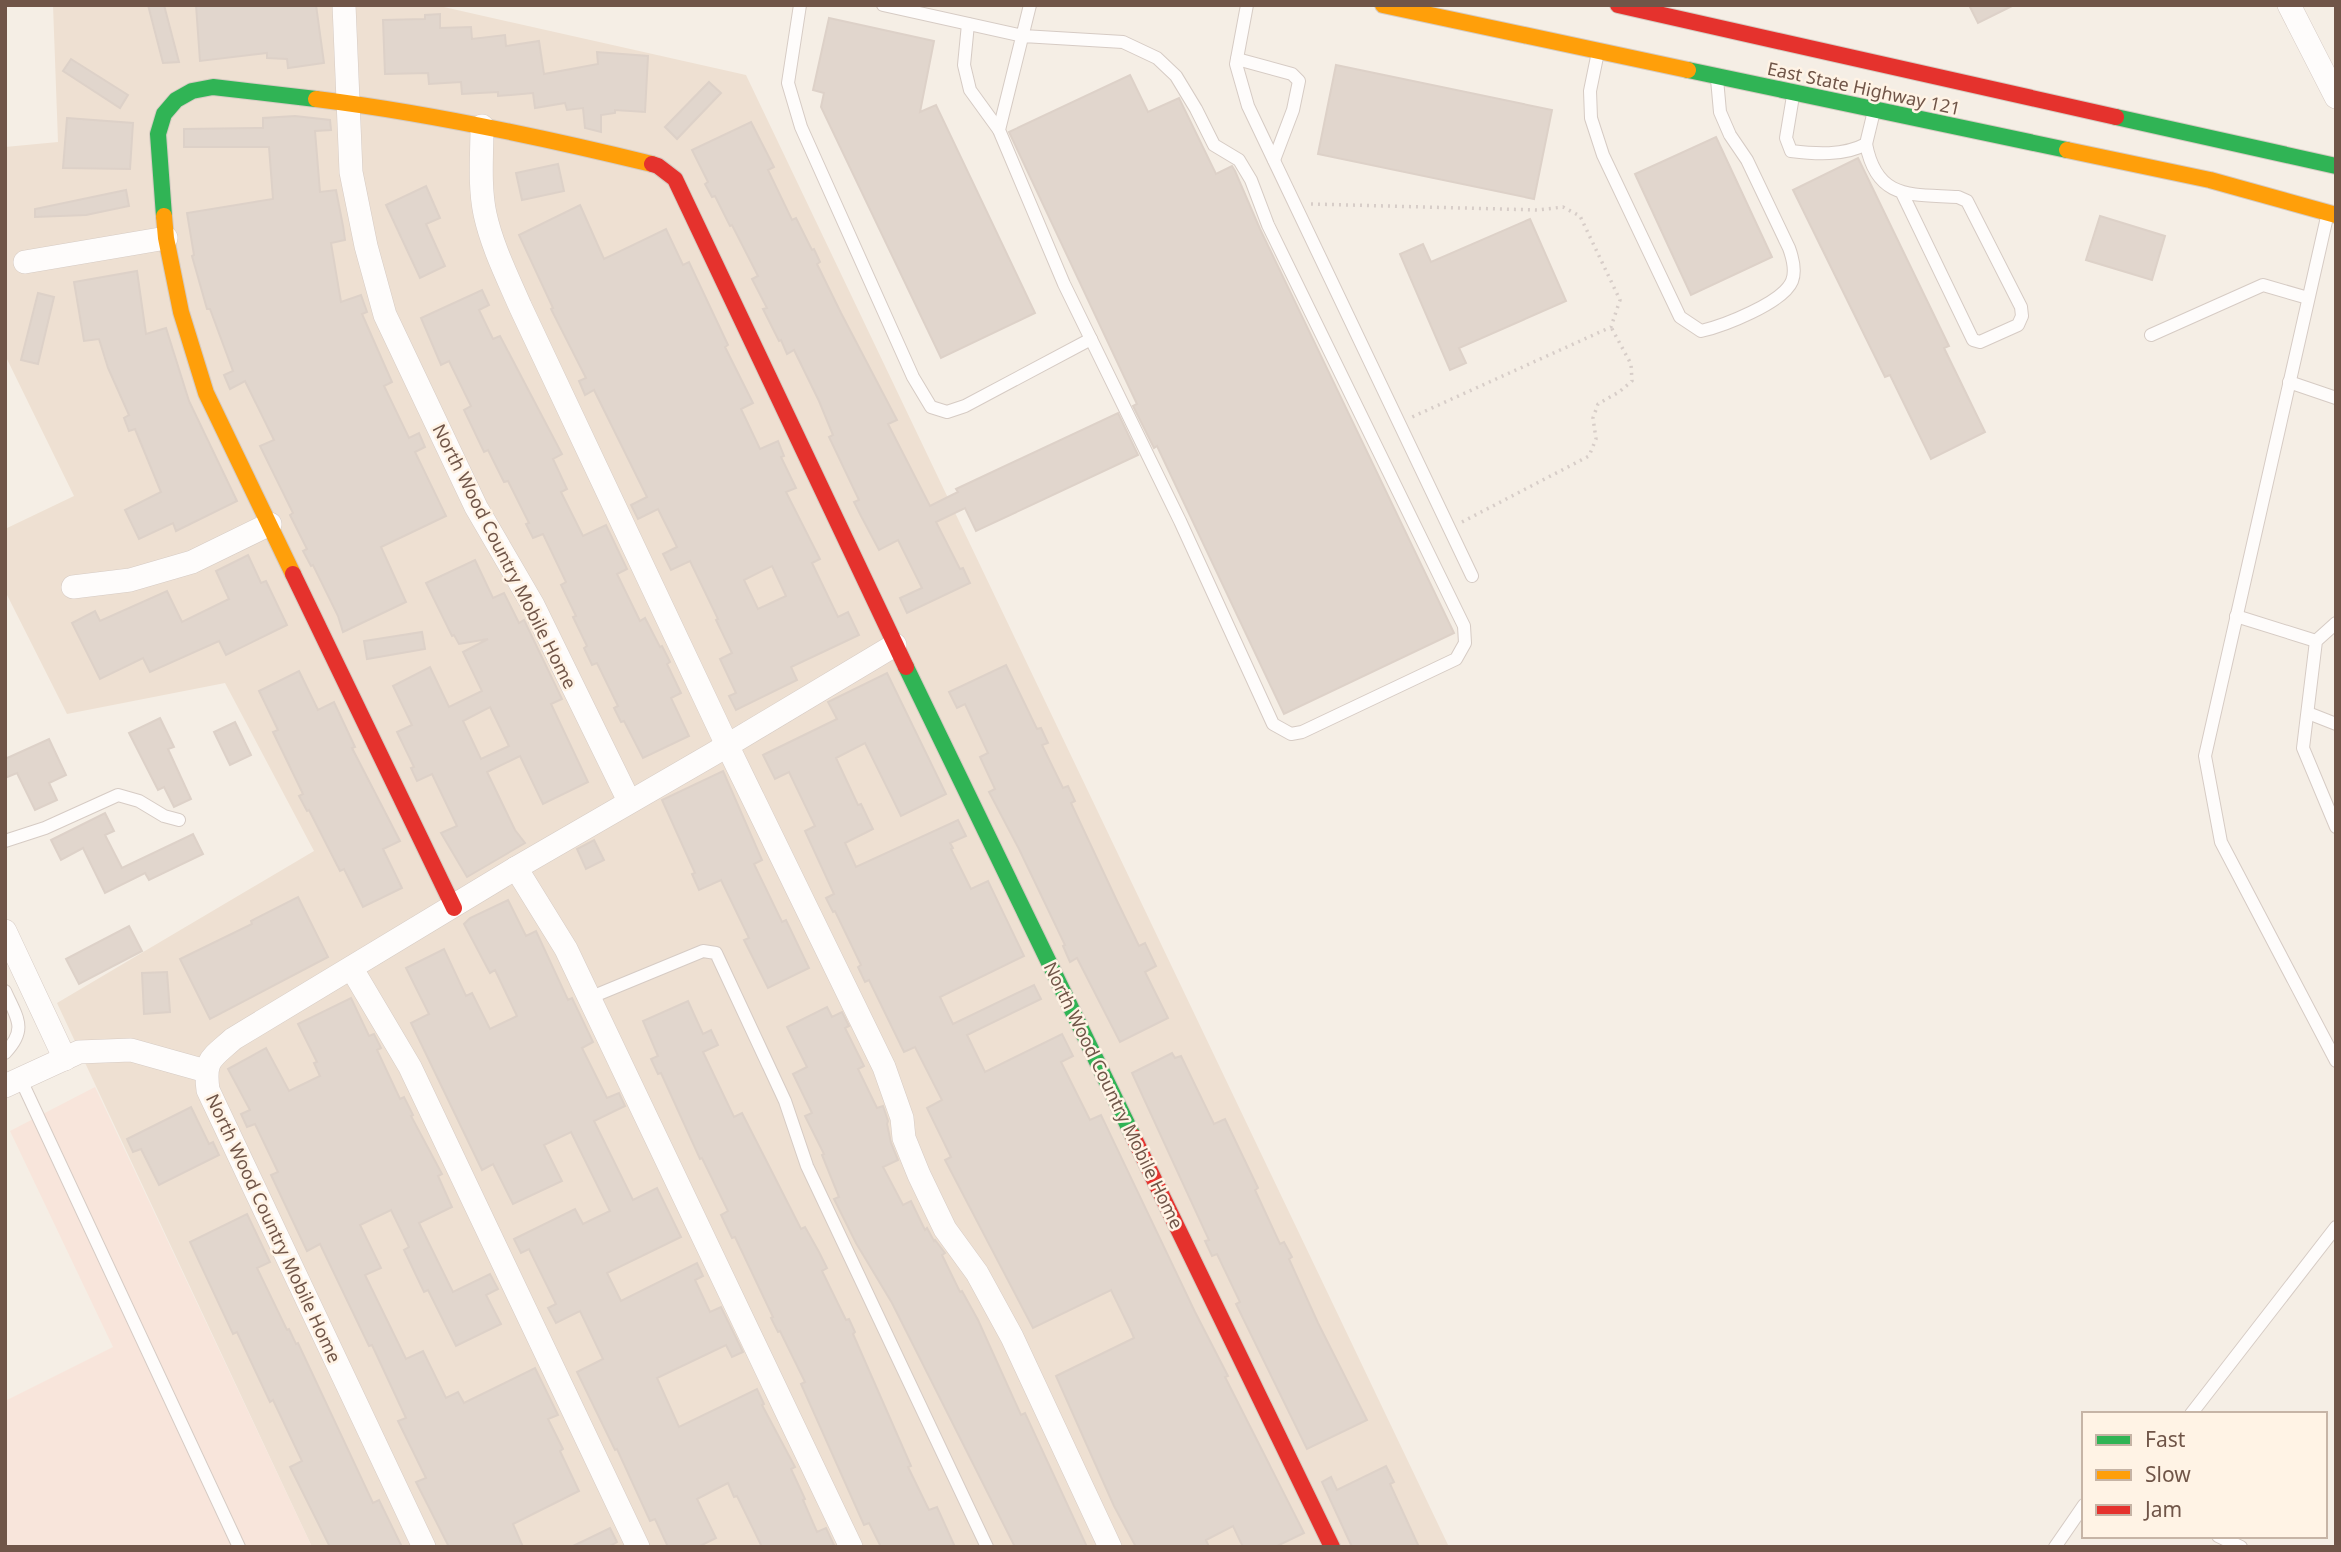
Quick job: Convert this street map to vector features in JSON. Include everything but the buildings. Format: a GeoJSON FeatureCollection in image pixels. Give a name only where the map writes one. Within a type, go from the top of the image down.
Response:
{"type":"FeatureCollection","features":[{"type":"Feature","properties":{"kind":"street"},"geometry":{"type":"LineString","coordinates":[[344,5],[350,104]]}},
{"type":"Feature","properties":{"kind":"street","name":"East State Highway 121"},"geometry":{"type":"LineString","coordinates":[[1382,5],[2210,180],[2332,210]]}},
{"type":"Feature","properties":{"kind":"street","name":"East State Highway 121"},"geometry":{"type":"LineString","coordinates":[[1618,5],[2336,166]]}},
{"type":"Feature","properties":{"kind":"street"},"geometry":{"type":"LineString","coordinates":[[2288,5],[2336,97]]}},
{"type":"Feature","properties":{"kind":"street","name":"North Wood Country Mobile Home"},"geometry":{"type":"LineString","coordinates":[[454,908],[206,393],[181,312],[166,238],[158,134],[161,118],[174,100],[200,87],[380,107],[482,126],[658,166],[675,179],[895,645],[1332,1547]]}},
{"type":"Feature","properties":{"kind":"street","name":"North Wood Country Mobile Home"},"geometry":{"type":"LineString","coordinates":[[350,104],[351,172],[366,246],[385,315],[475,507],[533,605],[629,801]]}},
{"type":"Feature","properties":{"kind":"street"},"geometry":{"type":"LineString","coordinates":[[482,126],[481,184],[485,212],[494,247],[520,306],[727,745],[884,1067],[901,1118],[904,1138],[924,1186],[945,1229],[977,1273],[1012,1337],[1110,1547]]}},
{"type":"Feature","properties":{"kind":"street"},"geometry":{"type":"LineString","coordinates":[[25,262],[166,238]]}},
{"type":"Feature","properties":{"kind":"street"},"geometry":{"type":"LineString","coordinates":[[73,587],[130,580],[192,562],[270,524]]}},
{"type":"Feature","properties":{"kind":"street","name":"North Wood Country Mobile Home"},"geometry":{"type":"LineString","coordinates":[[424,1547],[208,1090],[206,1071],[211,1059],[233,1039],[454,908],[516,868],[895,645]]}},
{"type":"Feature","properties":{"kind":"street"},"geometry":{"type":"LineString","coordinates":[[516,868],[566,949],[850,1547]]}},
{"type":"Feature","properties":{"kind":"street"},"geometry":{"type":"LineString","coordinates":[[5,932],[65,1059]]}},
{"type":"Feature","properties":{"kind":"street"},"geometry":{"type":"LineString","coordinates":[[352,969],[410,1067],[638,1547]]}},
{"type":"Feature","properties":{"kind":"street"},"geometry":{"type":"LineString","coordinates":[[10,1081],[79,1052],[131,1050],[206,1071]]}},
{"type":"Feature","properties":{"kind":"lane"},"geometry":{"type":"LineString","coordinates":[[800,5],[788,83],[801,127],[913,377],[931,407],[947,412],[965,406],[1091,339]]}},
{"type":"Feature","properties":{"kind":"lane"},"geometry":{"type":"LineString","coordinates":[[883,5],[1023,36],[1124,42],[1157,58],[1176,76],[1214,145],[1238,160],[1251,180],[1268,225],[1464,626],[1465,643],[1456,659],[1302,732],[1291,734],[1273,724],[1180,521],[1064,284],[999,131],[970,90],[964,65],[968,24]]}},
{"type":"Feature","properties":{"kind":"lane"},"geometry":{"type":"LineString","coordinates":[[999,131],[1030,5]]}},
{"type":"Feature","properties":{"kind":"lane"},"geometry":{"type":"LineString","coordinates":[[1247,5],[1236,64],[1248,106],[1472,576]]}},
{"type":"Feature","properties":{"kind":"lane"},"geometry":{"type":"LineString","coordinates":[[1598,51],[1590,91],[1591,118],[1603,155],[1680,317],[1701,331],[1718,327],[1781,296],[1792,281],[1794,263],[1747,160],[1730,135],[1720,112],[1717,76]]}},
{"type":"Feature","properties":{"kind":"lane"},"geometry":{"type":"LineString","coordinates":[[1237,59],[1292,74],[1299,81],[1293,110],[1274,160]]}},
{"type":"Feature","properties":{"kind":"lane"},"geometry":{"type":"LineString","coordinates":[[1794,93],[1786,138],[1791,151],[1810,153],[1854,150],[1866,145]]}},
{"type":"Feature","properties":{"kind":"lane"},"geometry":{"type":"LineString","coordinates":[[1875,109],[1866,145],[1869,161],[1883,183],[1896,192],[1958,197],[1968,201],[2021,307],[2022,316],[2018,326],[1980,342],[1973,340],[1902,193]]}},
{"type":"Feature","properties":{"kind":"lane"},"geometry":{"type":"LineString","coordinates":[[2332,210],[2308,298],[2205,756],[2221,842],[2336,1061]]}},
{"type":"Feature","properties":{"kind":"lane"},"geometry":{"type":"LineString","coordinates":[[2151,335],[2263,285],[2308,298]]}},
{"type":"Feature","properties":{"kind":"lane"},"geometry":{"type":"LineString","coordinates":[[2289,382],[2336,398]]}},
{"type":"Feature","properties":{"kind":"lane"},"geometry":{"type":"LineString","coordinates":[[2236,616],[2316,641]]}},
{"type":"Feature","properties":{"kind":"lane"},"geometry":{"type":"LineString","coordinates":[[2336,623],[2316,641],[2303,748],[2336,827]]}},
{"type":"Feature","properties":{"kind":"lane"},"geometry":{"type":"LineString","coordinates":[[2308,713],[2336,724]]}},
{"type":"Feature","properties":{"kind":"lane"},"geometry":{"type":"LineString","coordinates":[[5,841],[45,828],[118,795],[139,800],[164,816],[179,820]]}},
{"type":"Feature","properties":{"kind":"lane"},"geometry":{"type":"LineString","coordinates":[[589,998],[703,951],[716,953],[785,1101],[807,1166],[987,1547]]}},
{"type":"Feature","properties":{"kind":"lane"},"geometry":{"type":"LineString","coordinates":[[5,991],[20,1025],[17,1039],[5,1053]]}},
{"type":"Feature","properties":{"kind":"lane"},"geometry":{"type":"LineString","coordinates":[[10,1081],[239,1547]]}},
{"type":"Feature","properties":{"kind":"lane"},"geometry":{"type":"LineString","coordinates":[[2193,1412],[2336,1227]]}},
{"type":"Feature","properties":{"kind":"lane"},"geometry":{"type":"LineString","coordinates":[[2055,1547],[2082,1509]]}},
{"type":"Feature","properties":{"kind":"lane"},"geometry":{"type":"LineString","coordinates":[[2222,1538],[2241,1547]]}},
{"type":"Feature","properties":{"kind":"path"},"geometry":{"type":"LineString","coordinates":[[1294,203],[1538,210],[1563,208],[1580,216],[1620,300],[1611,327],[1631,364],[1632,381],[1598,404],[1593,418],[1596,439],[1589,456],[1477,514]]}},
{"type":"Feature","properties":{"kind":"path"},"geometry":{"type":"LineString","coordinates":[[1427,410],[1611,327]]}},
{"type":"Feature","properties":{"kind":"shaded area"},"geometry":{"type":"Polygon","coordinates":[[[53,5],[435,5],[746,75],[1449,1547],[312,1547],[57,1003],[314,851],[225,683],[67,714],[5,591],[5,529],[74,496],[5,355],[5,147],[58,142],[53,5]]]}},
{"type":"Feature","properties":{"kind":"shaded area"},"geometry":{"type":"Polygon","coordinates":[[[95,1087],[312,1547],[5,1547],[5,1401],[113,1347],[10,1131],[95,1087]]]}},
{"type":"Feature","properties":{"kind":"traffic: fast"},"geometry":{"type":"LineString","coordinates":[[1688,70],[2067,150]]}},
{"type":"Feature","properties":{"kind":"traffic: fast"},"geometry":{"type":"LineString","coordinates":[[164,216],[158,134],[164,114],[176,100],[192,91],[213,87],[316,99]]}},
{"type":"Feature","properties":{"kind":"traffic: fast"},"geometry":{"type":"LineString","coordinates":[[2116,117],[2336,166]]}},
{"type":"Feature","properties":{"kind":"traffic: fast"},"geometry":{"type":"LineString","coordinates":[[906,667],[1133,1136]]}},
{"type":"Feature","properties":{"kind":"traffic: slow"},"geometry":{"type":"LineString","coordinates":[[1383,5],[1688,70]]}},
{"type":"Feature","properties":{"kind":"traffic: slow"},"geometry":{"type":"LineString","coordinates":[[316,99],[485,127],[652,164]]}},
{"type":"Feature","properties":{"kind":"traffic: slow"},"geometry":{"type":"LineString","coordinates":[[2067,150],[2210,180],[2336,215]]}},
{"type":"Feature","properties":{"kind":"traffic: slow"},"geometry":{"type":"LineString","coordinates":[[164,216],[181,312],[206,393],[293,574]]}},
{"type":"Feature","properties":{"kind":"traffic: jam"},"geometry":{"type":"LineString","coordinates":[[1618,5],[2116,117]]}},
{"type":"Feature","properties":{"kind":"traffic: jam"},"geometry":{"type":"LineString","coordinates":[[652,164],[675,179],[906,667]]}},
{"type":"Feature","properties":{"kind":"traffic: jam"},"geometry":{"type":"LineString","coordinates":[[293,574],[454,908]]}},
{"type":"Feature","properties":{"kind":"traffic: jam"},"geometry":{"type":"LineString","coordinates":[[1133,1136],[1332,1547]]}}]}
